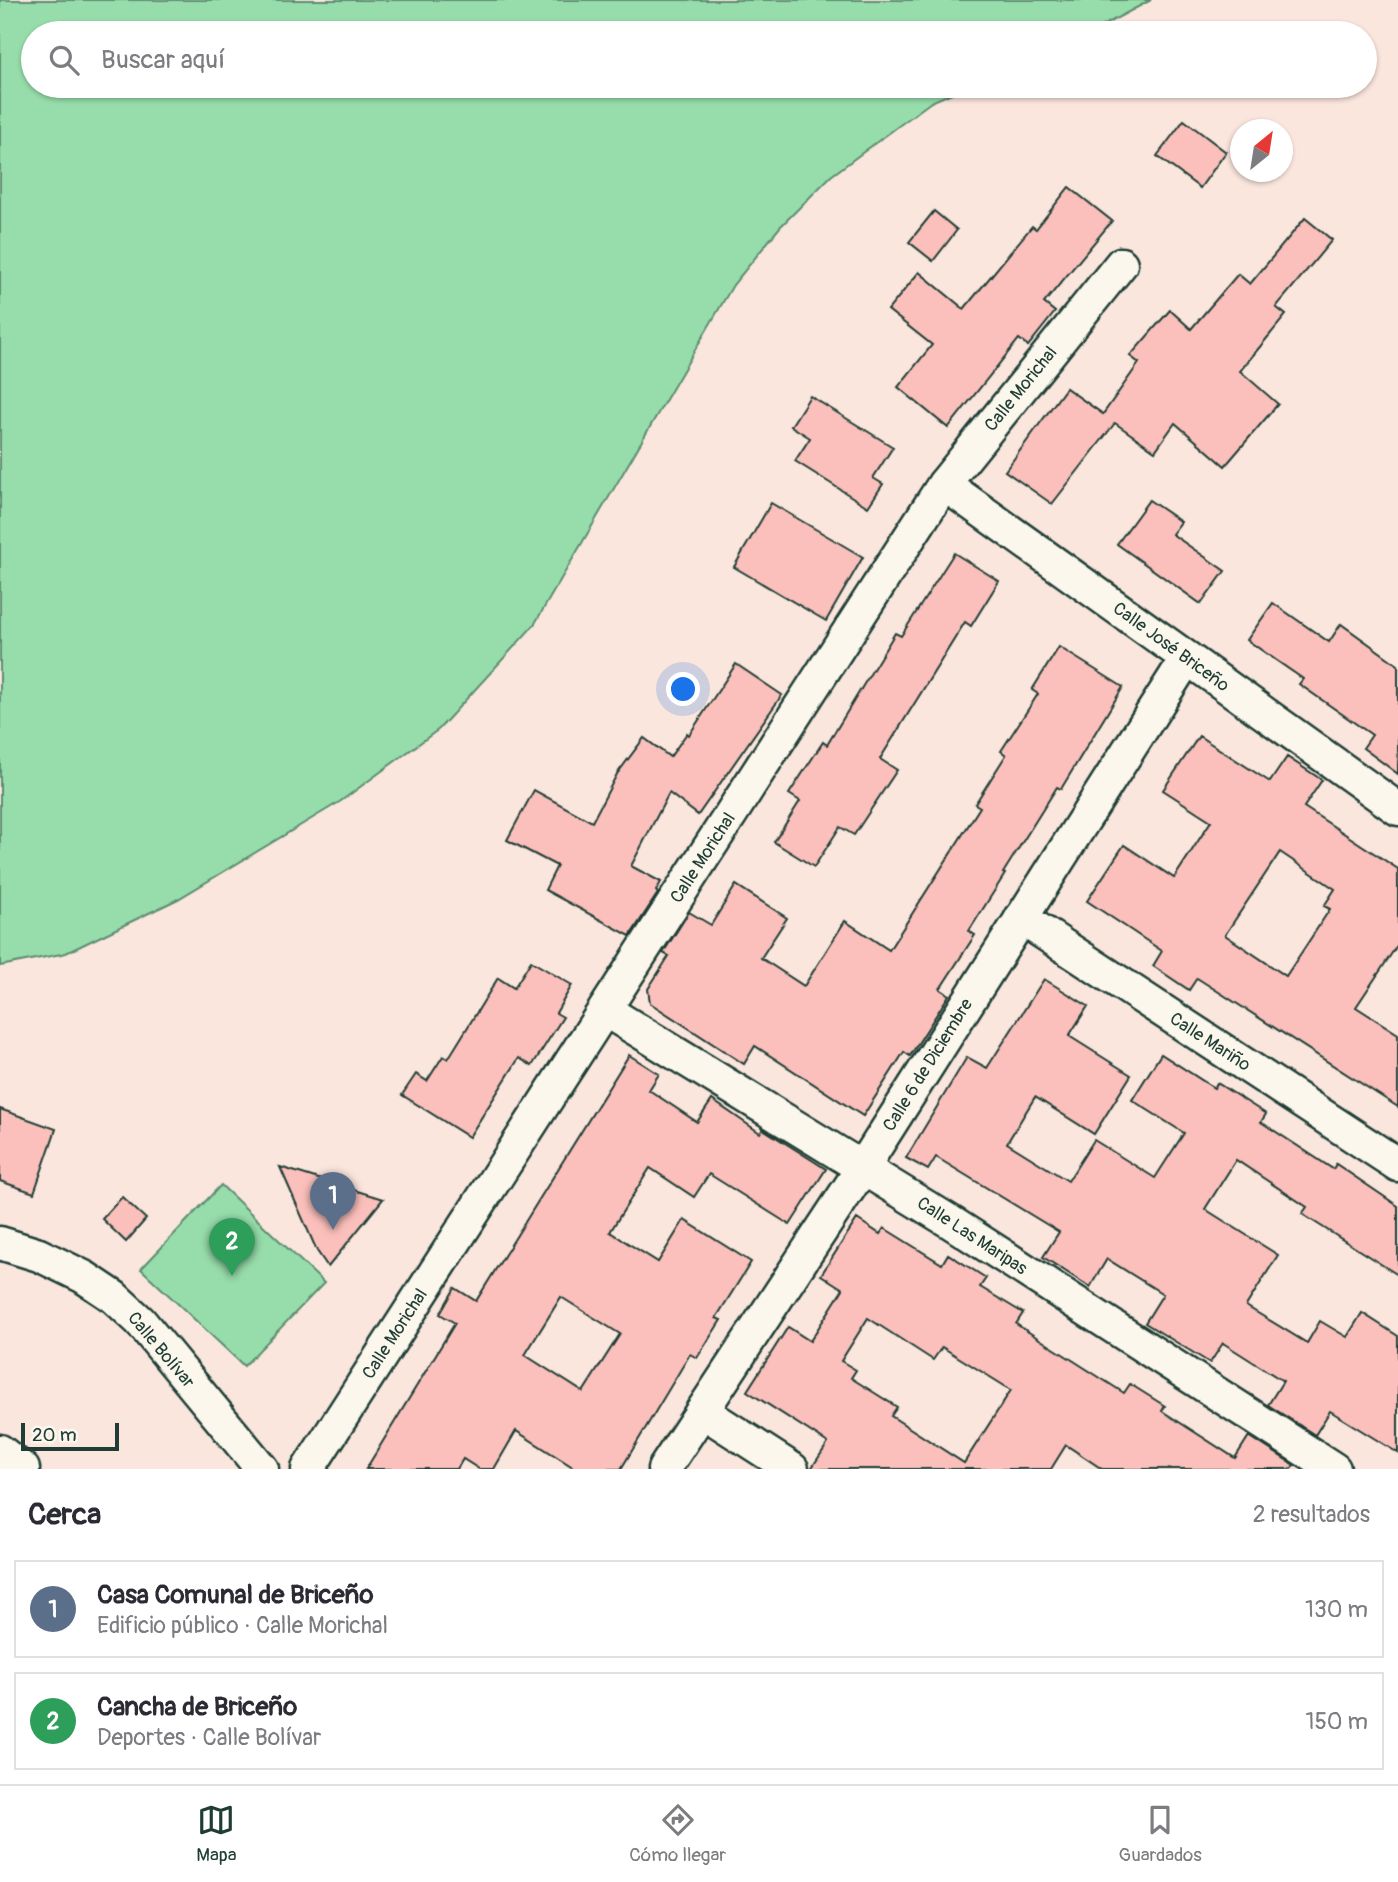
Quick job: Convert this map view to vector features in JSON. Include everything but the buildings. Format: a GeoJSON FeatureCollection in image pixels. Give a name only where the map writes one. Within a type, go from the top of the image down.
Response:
{"type":"FeatureCollection","features":[{"type":"Feature","properties":{"kind":"street","name":"Calle Morichal"},"geometry":{"type":"LineString","coordinates":[[308,1469],[944,484],[1121,264]]}},
{"type":"Feature","properties":{"kind":"street","name":"Calle José Briceño"},"geometry":{"type":"LineString","coordinates":[[944,484],[1398,809]]}},
{"type":"Feature","properties":{"kind":"street","name":"Calle 6 de Diciembre"},"geometry":{"type":"LineString","coordinates":[[664,1469],[863,1167],[1187,658]]}},
{"type":"Feature","properties":{"kind":"street","name":"Calle Mariño"},"geometry":{"type":"LineString","coordinates":[[1021,918],[1398,1165]]}},
{"type":"Feature","properties":{"kind":"street","name":"Calle Las Maripas"},"geometry":{"type":"LineString","coordinates":[[605,1010],[863,1167],[1334,1469]]}},
{"type":"Feature","properties":{"kind":"street","name":"Calle Bolívar"},"geometry":{"type":"LineString","coordinates":[[0,1243],[39,1255],[84,1277],[114,1297],[140,1321],[262,1469]]}},
{"type":"Feature","properties":{"kind":"street"},"geometry":{"type":"LineString","coordinates":[[702,1411],[792,1469]]}},
{"type":"Feature","properties":{"kind":"street"},"geometry":{"type":"LineString","coordinates":[[0,1451],[23,1469]]}},
{"type":"Feature","properties":{"kind":"green space"},"geometry":{"type":"Polygon","coordinates":[[[0,0],[1151,0],[1112,21],[21,21],[21,98],[940,98],[931,102],[831,176],[780,227],[733,285],[534,625],[439,729],[341,801],[178,899],[66,953],[0,966],[0,0]]]}},
{"type":"Feature","properties":{"kind":"green space"},"geometry":{"type":"Polygon","coordinates":[[[221,1185],[324,1283],[244,1366],[141,1269],[221,1185]]]}},
{"type":"Feature","properties":{"kind":"place","name":"Casa Comunal de Briceño"},"geometry":{"type":"Point","coordinates":[333,1230]}},
{"type":"Feature","properties":{"kind":"place","name":"Cancha de Briceño"},"geometry":{"type":"Point","coordinates":[232,1276]}}]}
